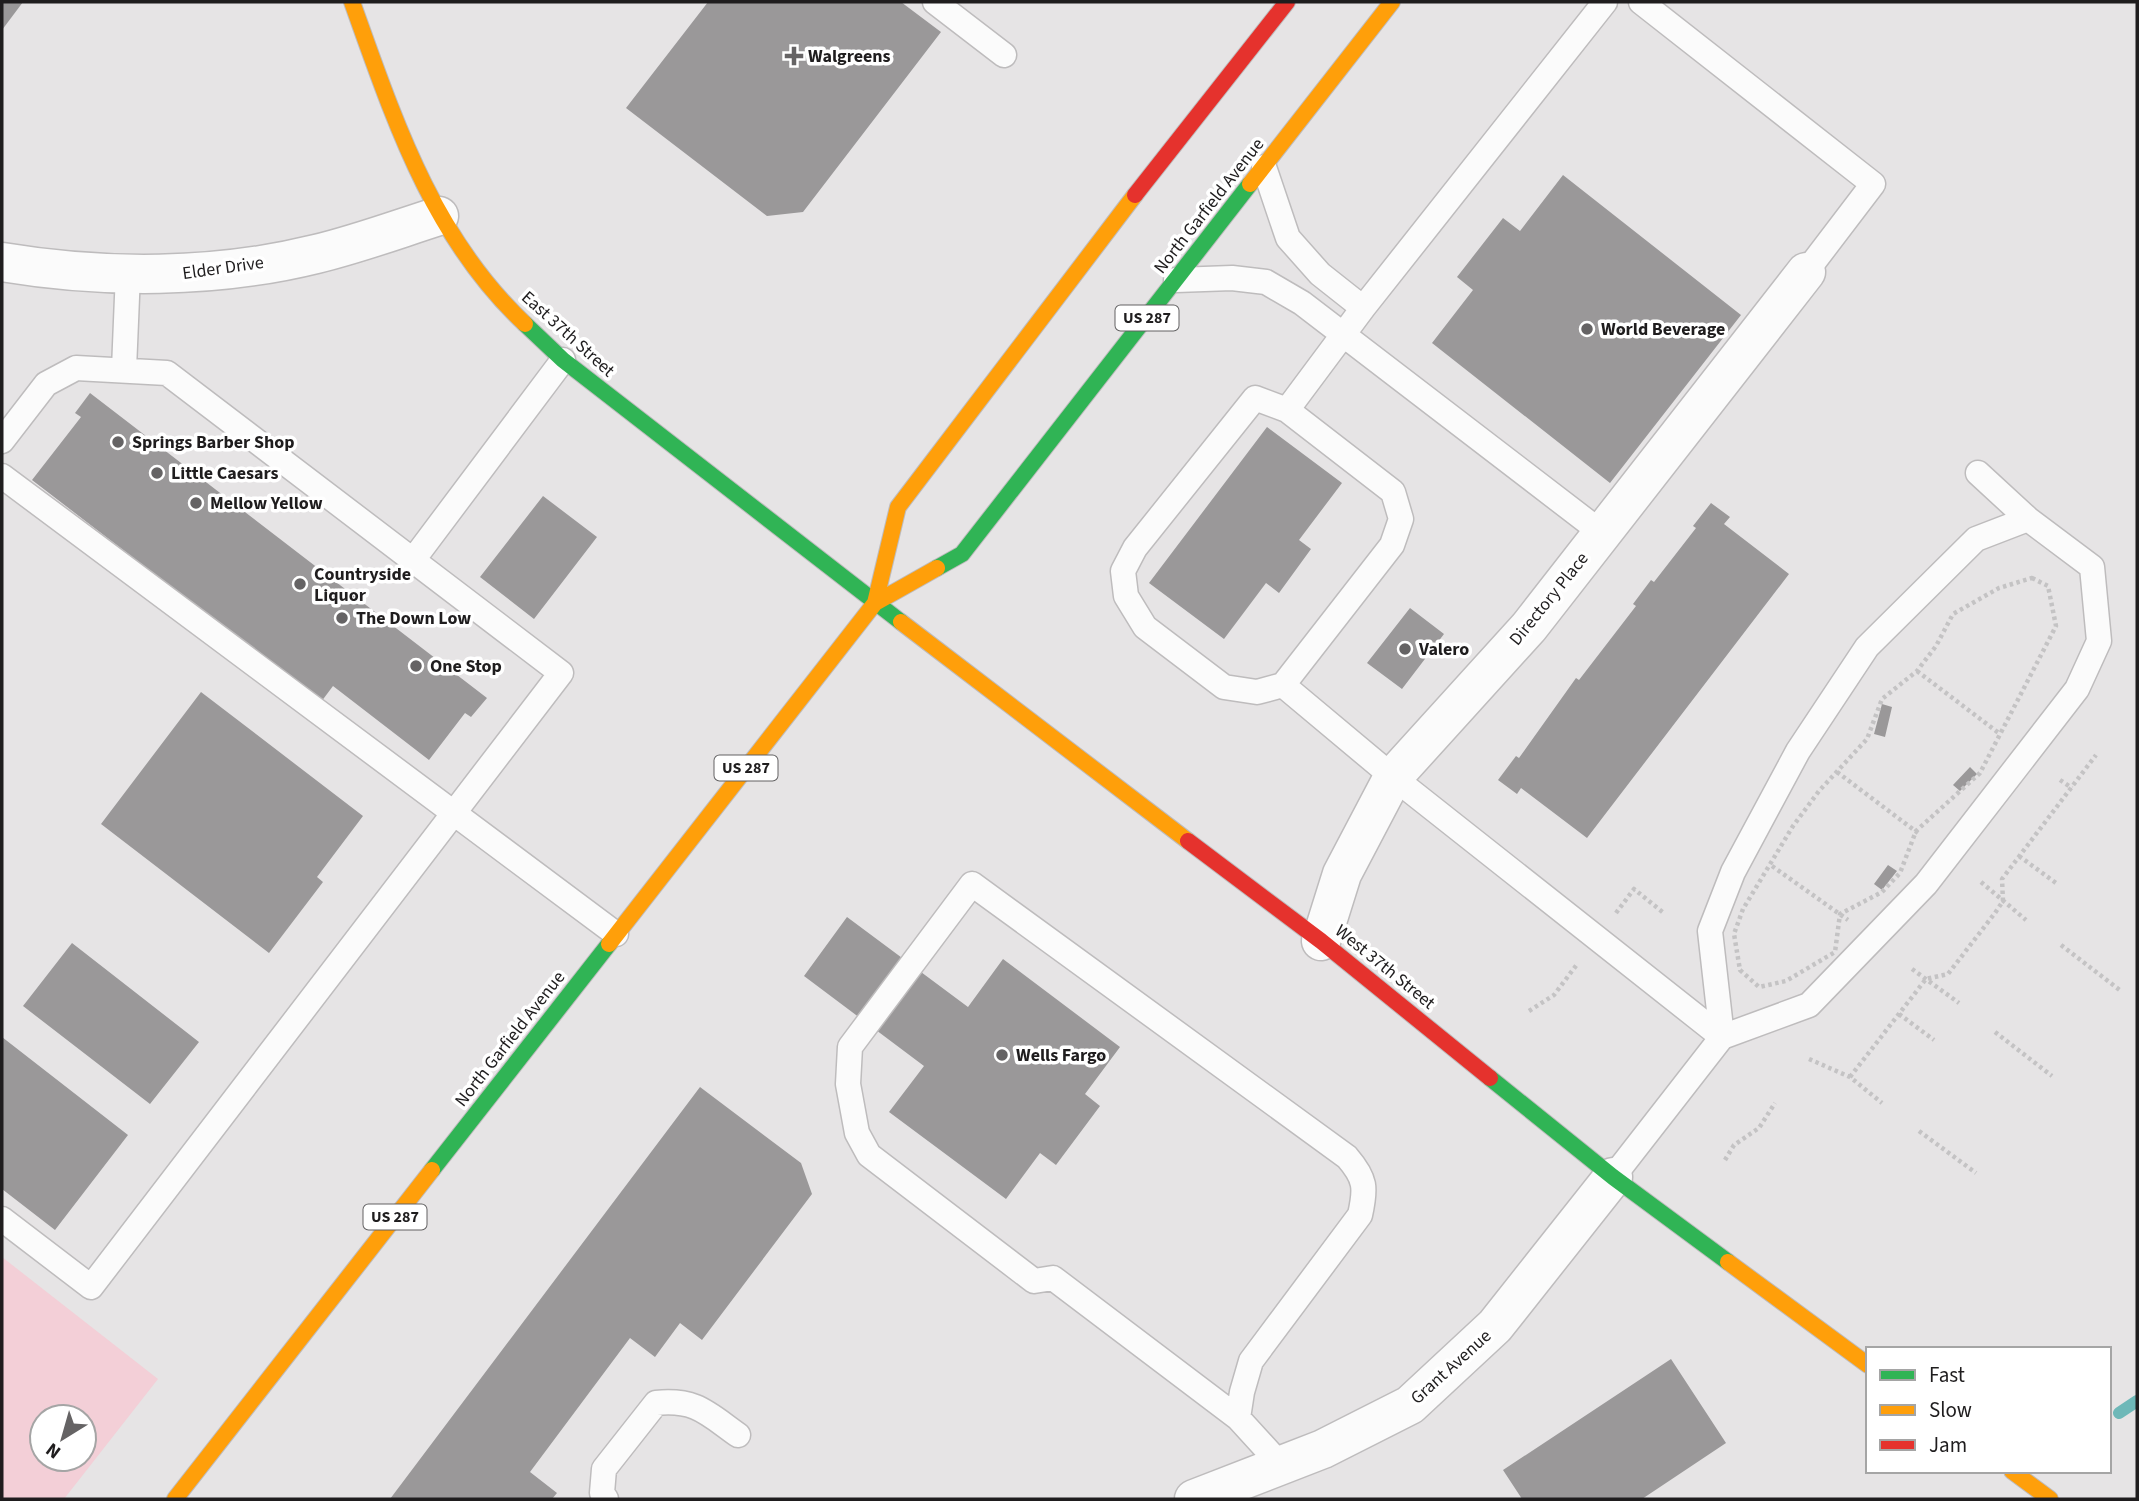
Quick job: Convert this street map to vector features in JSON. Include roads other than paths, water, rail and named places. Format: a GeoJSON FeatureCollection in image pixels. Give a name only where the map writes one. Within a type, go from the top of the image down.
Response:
{"type":"FeatureCollection","features":[{"type":"Feature","properties":{"kind":"main road","name":"North Garfield Avenue"},"geometry":{"type":"LineString","coordinates":[[875,603],[898,507],[1177,141],[1287,2]]}},
{"type":"Feature","properties":{"kind":"main road","name":"North Garfield Avenue"},"geometry":{"type":"LineString","coordinates":[[175,1499],[875,603],[962,554],[1392,2]]}},
{"type":"Feature","properties":{"kind":"main road","name":"East 37th Street"},"geometry":{"type":"LineString","coordinates":[[352,3],[401,140],[439,216],[461,252],[504,303],[563,360],[875,603]]}},
{"type":"Feature","properties":{"kind":"main road","name":"West 37th Street"},"geometry":{"type":"LineString","coordinates":[[875,603],[1321,941],[1613,1177],[1866,1364]]}},
{"type":"Feature","properties":{"kind":"main road"},"geometry":{"type":"LineString","coordinates":[[2015,1473],[2050,1499]]}},
{"type":"Feature","properties":{"kind":"street","name":"Elder Drive"},"geometry":{"type":"LineString","coordinates":[[2,262],[56,271],[179,275],[315,254],[439,216]]}},
{"type":"Feature","properties":{"kind":"street","name":"Directory Place"},"geometry":{"type":"LineString","coordinates":[[1321,941],[1342,874],[1393,777],[1529,627],[1806,272]]}},
{"type":"Feature","properties":{"kind":"street","name":"Grant Avenue"},"geometry":{"type":"LineString","coordinates":[[1194,1499],[1280,1464],[1323,1450],[1410,1405],[1496,1326],[1613,1177]]}},
{"type":"Feature","properties":{"kind":"lane"},"geometry":{"type":"LineString","coordinates":[[934,2],[1004,55]]}},
{"type":"Feature","properties":{"kind":"lane"},"geometry":{"type":"LineString","coordinates":[[1287,410],[1363,308],[1605,2]]}},
{"type":"Feature","properties":{"kind":"lane"},"geometry":{"type":"LineString","coordinates":[[1641,2],[1873,184],[1806,272]]}},
{"type":"Feature","properties":{"kind":"lane"},"geometry":{"type":"LineString","coordinates":[[1264,167],[1289,238],[1320,274],[1363,308]]}},
{"type":"Feature","properties":{"kind":"lane"},"geometry":{"type":"LineString","coordinates":[[124,369],[128,273]]}},
{"type":"Feature","properties":{"kind":"lane"},"geometry":{"type":"LineString","coordinates":[[1176,280],[1231,278],[1266,282],[1302,303],[1602,533]]}},
{"type":"Feature","properties":{"kind":"lane"},"geometry":{"type":"LineString","coordinates":[[413,560],[563,360]]}},
{"type":"Feature","properties":{"kind":"lane"},"geometry":{"type":"LineString","coordinates":[[2,440],[46,384],[76,368],[167,373],[561,673],[91,1287],[2,1219]]}},
{"type":"Feature","properties":{"kind":"lane"},"geometry":{"type":"LineString","coordinates":[[1255,398],[1287,410],[1392,492],[1401,519],[1392,545],[1283,685],[1257,692],[1224,687],[1145,627],[1126,596],[1123,571],[1135,548],[1255,398]]}},
{"type":"Feature","properties":{"kind":"lane"},"geometry":{"type":"LineString","coordinates":[[1613,1177],[1722,1037],[1809,1005],[1926,884],[2077,689],[2099,641],[2092,567],[2028,519],[1978,473]]}},
{"type":"Feature","properties":{"kind":"lane"},"geometry":{"type":"LineString","coordinates":[[2,476],[616,934]]}},
{"type":"Feature","properties":{"kind":"lane"},"geometry":{"type":"LineString","coordinates":[[1722,1037],[1710,931],[1733,872],[1798,751],[1867,647],[1976,539],[2028,519]]}},
{"type":"Feature","properties":{"kind":"lane"},"geometry":{"type":"LineString","coordinates":[[1283,685],[1393,777],[1722,1037]]}},
{"type":"Feature","properties":{"kind":"lane"},"geometry":{"type":"LineString","coordinates":[[1238,1418],[1251,1361],[1360,1215],[1364,1195],[1362,1174],[1347,1157],[972,884],[850,1047],[848,1084],[857,1133],[869,1155],[1034,1281],[1053,1278],[1238,1418],[1280,1464]]}},
{"type":"Feature","properties":{"kind":"lane"},"geometry":{"type":"LineString","coordinates":[[606,1499],[601,1493],[604,1469],[656,1403],[682,1401],[707,1412],[738,1435]]}},
{"type":"Feature","properties":{"kind":"waterway"},"geometry":{"type":"LineString","coordinates":[[2119,1413],[2137,1401]]}},
{"type":"Feature","properties":{"kind":"place","name":"Walgreens"},"geometry":{"type":"Point","coordinates":[794,56]}},
{"type":"Feature","properties":{"kind":"place","name":"World Beverage"},"geometry":{"type":"Point","coordinates":[1587,329]}},
{"type":"Feature","properties":{"kind":"place","name":"Springs Barber Shop"},"geometry":{"type":"Point","coordinates":[118,442]}},
{"type":"Feature","properties":{"kind":"place","name":"Little Caesars"},"geometry":{"type":"Point","coordinates":[157,473]}},
{"type":"Feature","properties":{"kind":"place","name":"Mellow Yellow"},"geometry":{"type":"Point","coordinates":[196,503]}},
{"type":"Feature","properties":{"kind":"place","name":"Countryside Liquor"},"geometry":{"type":"Point","coordinates":[300,584]}},
{"type":"Feature","properties":{"kind":"place","name":"The Down Low"},"geometry":{"type":"Point","coordinates":[342,618]}},
{"type":"Feature","properties":{"kind":"place","name":"Valero"},"geometry":{"type":"Point","coordinates":[1405,649]}},
{"type":"Feature","properties":{"kind":"place","name":"One Stop"},"geometry":{"type":"Point","coordinates":[416,666]}},
{"type":"Feature","properties":{"kind":"place","name":"Wells Fargo"},"geometry":{"type":"Point","coordinates":[1002,1055]}}]}
